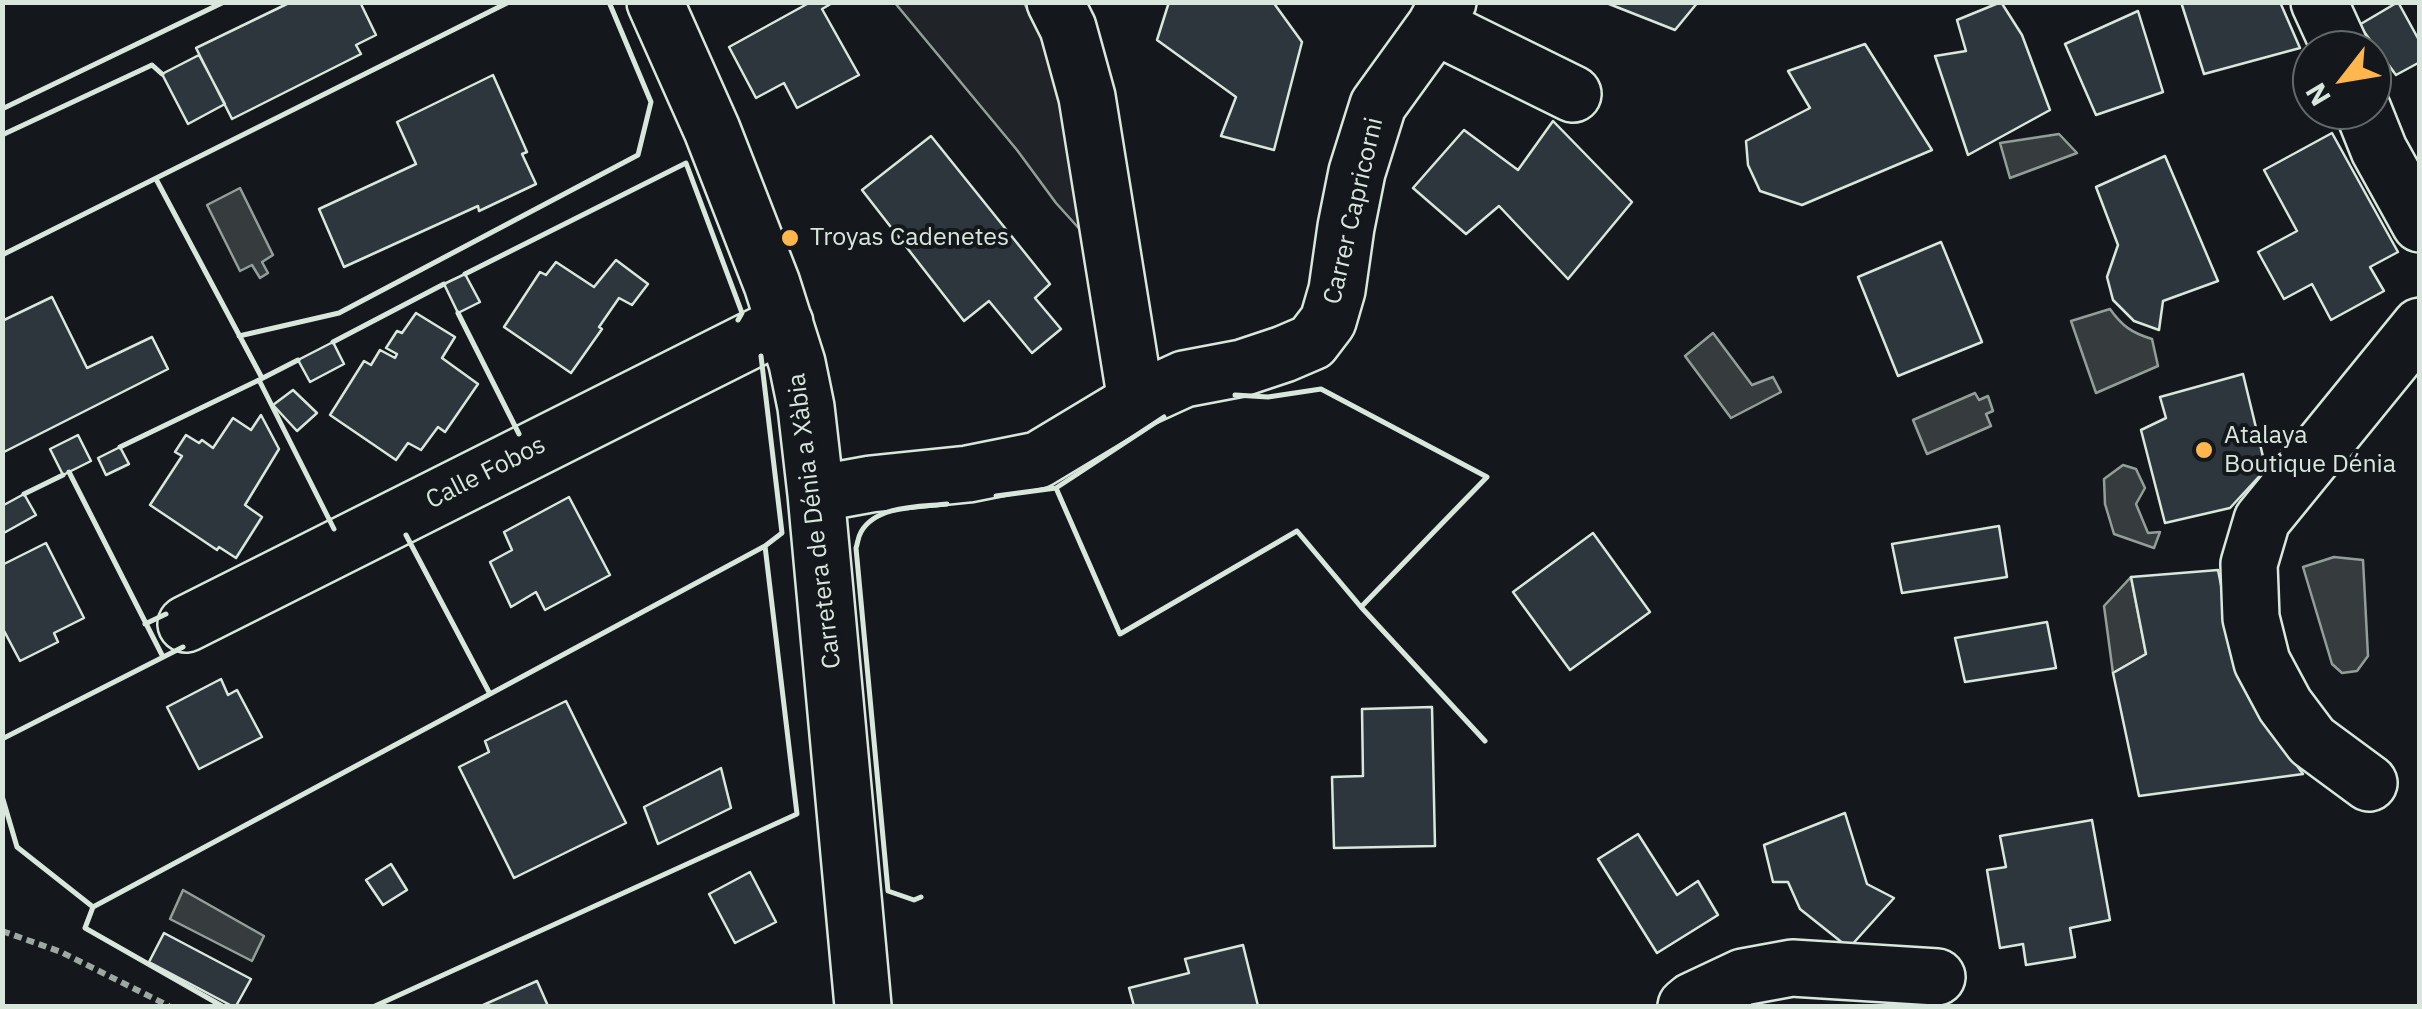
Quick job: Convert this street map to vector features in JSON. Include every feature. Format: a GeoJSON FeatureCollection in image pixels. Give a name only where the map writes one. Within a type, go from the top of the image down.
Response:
{"type":"FeatureCollection","features":[{"type":"Feature","properties":{"kind":"street","name":"Carretera de Dénia a Xàbia"},"geometry":{"type":"LineString","coordinates":[[655,2],[712,130],[772,284],[797,363],[816,494],[863,1006]]}},
{"type":"Feature","properties":{"kind":"street"},"geometry":{"type":"LineString","coordinates":[[1054,2],[1068,28],[1087,97],[1136,401]]}},
{"type":"Feature","properties":{"kind":"street"},"geometry":{"type":"LineString","coordinates":[[2319,2],[2331,30]]}},
{"type":"Feature","properties":{"kind":"street","name":"Carrer Capricorni"},"geometry":{"type":"LineString","coordinates":[[816,494],[968,474],[1038,460],[1136,401],[1184,379],[1242,368],[1312,342],[1328,321],[1337,290],[1357,172],[1378,105],[1442,14],[1574,94]]}},
{"type":"Feature","properties":{"kind":"street"},"geometry":{"type":"LineString","coordinates":[[2370,130],[2420,224]]}},
{"type":"Feature","properties":{"kind":"street","name":"Calle Fobos"},"geometry":{"type":"LineString","coordinates":[[186,624],[785,323]]}},
{"type":"Feature","properties":{"kind":"street"},"geometry":{"type":"LineString","coordinates":[[2369,783],[2312,742],[2285,705],[2262,662],[2252,618],[2250,564],[2262,520],[2420,326]]}},
{"type":"Feature","properties":{"kind":"street"},"geometry":{"type":"LineString","coordinates":[[1686,1006],[1743,976],[1792,968],[1937,977]]}},
{"type":"Feature","properties":{"kind":"path"},"geometry":{"type":"LineString","coordinates":[[2,931],[62,952],[169,1006]]}},
{"type":"Feature","properties":{"kind":"shaded area"},"geometry":{"type":"Polygon","coordinates":[[[895,3],[1024,3],[1052,55],[1094,245],[1056,203],[895,3]]]}},
{"type":"Feature","properties":{"kind":"shaded area"},"geometry":{"type":"Polygon","coordinates":[[[2059,134],[2077,153],[2010,178],[2000,143],[2059,134]]]}},
{"type":"Feature","properties":{"kind":"shaded area"},"geometry":{"type":"Polygon","coordinates":[[[240,188],[273,255],[262,262],[268,273],[260,278],[252,265],[240,271],[207,205],[240,188]]]}},
{"type":"Feature","properties":{"kind":"shaded area"},"geometry":{"type":"Polygon","coordinates":[[[2110,309],[2128,328],[2152,339],[2158,366],[2096,393],[2071,321],[2110,309]]]}},
{"type":"Feature","properties":{"kind":"shaded area"},"geometry":{"type":"Polygon","coordinates":[[[1713,333],[1752,385],[1773,377],[1781,392],[1731,418],[1685,356],[1713,333]]]}},
{"type":"Feature","properties":{"kind":"shaded area"},"geometry":{"type":"Polygon","coordinates":[[[1975,393],[1979,400],[1988,396],[1993,411],[1986,414],[1991,426],[1927,454],[1913,420],[1975,393]]]}},
{"type":"Feature","properties":{"kind":"shaded area"},"geometry":{"type":"Polygon","coordinates":[[[2123,465],[2136,469],[2145,488],[2136,504],[2148,533],[2160,532],[2154,548],[2114,534],[2105,504],[2104,479],[2123,465]]]}},
{"type":"Feature","properties":{"kind":"shaded area"},"geometry":{"type":"Polygon","coordinates":[[[2334,557],[2363,560],[2368,656],[2357,671],[2342,673],[2332,664],[2303,567],[2334,557]]]}},
{"type":"Feature","properties":{"kind":"shaded area"},"geometry":{"type":"Polygon","coordinates":[[[2131,577],[2146,654],[2113,673],[2104,606],[2131,577]]]}},
{"type":"Feature","properties":{"kind":"shaded area"},"geometry":{"type":"Polygon","coordinates":[[[183,890],[264,936],[252,961],[170,919],[183,890]]]}},
{"type":"Feature","properties":{"kind":"building"},"geometry":{"type":"Polygon","coordinates":[[[291,2],[360,2],[376,35],[356,45],[361,54],[232,119],[196,48],[291,2]]]}},
{"type":"Feature","properties":{"kind":"building"},"geometry":{"type":"Polygon","coordinates":[[[806,2],[834,2],[822,9],[859,75],[797,108],[784,83],[756,98],[729,47],[806,2]]]}},
{"type":"Feature","properties":{"kind":"building"},"geometry":{"type":"Polygon","coordinates":[[[1169,2],[1273,2],[1302,42],[1274,150],[1221,136],[1236,97],[1157,40],[1169,2]]]}},
{"type":"Feature","properties":{"kind":"building"},"geometry":{"type":"Polygon","coordinates":[[[1604,2],[1698,2],[1675,30],[1604,2]]]}},
{"type":"Feature","properties":{"kind":"building"},"geometry":{"type":"Polygon","coordinates":[[[2001,2],[2022,35],[2050,110],[1968,155],[1935,56],[1966,51],[1957,20],[2001,2]]]}},
{"type":"Feature","properties":{"kind":"building"},"geometry":{"type":"Polygon","coordinates":[[[2181,2],[2280,2],[2292,30],[2292,50],[2204,74],[2181,2]]]}},
{"type":"Feature","properties":{"kind":"building"},"geometry":{"type":"Polygon","coordinates":[[[2398,2],[2420,42],[2420,62],[2396,75],[2392,70],[2392,30],[2363,30],[2359,25],[2398,2]]]}},
{"type":"Feature","properties":{"kind":"building"},"geometry":{"type":"Polygon","coordinates":[[[2138,11],[2163,92],[2096,115],[2065,44],[2138,11]]]}},
{"type":"Feature","properties":{"kind":"building"},"geometry":{"type":"Polygon","coordinates":[[[1865,44],[1932,150],[1802,205],[1760,191],[1748,165],[1746,141],[1810,108],[1788,71],[1865,44]]]}},
{"type":"Feature","properties":{"kind":"building"},"geometry":{"type":"Polygon","coordinates":[[[199,55],[225,104],[188,124],[162,74],[199,55]]]}},
{"type":"Feature","properties":{"kind":"building"},"geometry":{"type":"Polygon","coordinates":[[[493,75],[527,152],[522,154],[536,184],[344,267],[319,209],[416,164],[397,122],[493,75]]]}},
{"type":"Feature","properties":{"kind":"building"},"geometry":{"type":"Polygon","coordinates":[[[1553,121],[1632,202],[1568,279],[1499,206],[1466,234],[1413,188],[1464,130],[1518,170],[1553,121]]]}},
{"type":"Feature","properties":{"kind":"building"},"geometry":{"type":"Polygon","coordinates":[[[2332,133],[2398,252],[2370,267],[2384,291],[2331,320],[2312,284],[2284,299],[2258,252],[2297,231],[2264,170],[2332,133]]]}},
{"type":"Feature","properties":{"kind":"building"},"geometry":{"type":"Polygon","coordinates":[[[931,136],[1050,284],[1035,298],[1061,329],[1032,353],[989,301],[964,321],[862,190],[931,136]]]}},
{"type":"Feature","properties":{"kind":"building"},"geometry":{"type":"Polygon","coordinates":[[[2165,156],[2218,281],[2163,301],[2159,330],[2134,321],[2113,300],[2107,277],[2118,245],[2096,187],[2165,156]]]}},
{"type":"Feature","properties":{"kind":"building"},"geometry":{"type":"Polygon","coordinates":[[[1941,242],[1982,342],[1898,376],[1858,277],[1941,242]]]}},
{"type":"Feature","properties":{"kind":"building"},"geometry":{"type":"Polygon","coordinates":[[[616,260],[648,284],[632,305],[619,298],[571,373],[504,327],[540,272],[546,275],[556,262],[594,287],[616,260]]]}},
{"type":"Feature","properties":{"kind":"building"},"geometry":{"type":"Polygon","coordinates":[[[465,274],[480,302],[458,313],[444,284],[465,274]]]}},
{"type":"Feature","properties":{"kind":"building"},"geometry":{"type":"Polygon","coordinates":[[[52,297],[87,368],[152,337],[168,369],[2,453],[2,321],[52,297]]]}},
{"type":"Feature","properties":{"kind":"building"},"geometry":{"type":"Polygon","coordinates":[[[416,313],[455,337],[442,358],[478,384],[445,432],[438,427],[421,450],[408,443],[396,460],[330,415],[364,361],[371,365],[380,350],[395,358],[397,354],[386,348],[416,313]]]}},
{"type":"Feature","properties":{"kind":"building"},"geometry":{"type":"Polygon","coordinates":[[[333,342],[344,364],[310,382],[298,360],[333,342]]]}},
{"type":"Feature","properties":{"kind":"building","name":"Atalaya Boutique Dénia"},"geometry":{"type":"Polygon","coordinates":[[[2243,374],[2266,469],[2230,508],[2165,523],[2141,430],[2166,418],[2160,397],[2243,374]]]}},
{"type":"Feature","properties":{"kind":"building"},"geometry":{"type":"Polygon","coordinates":[[[293,390],[317,413],[297,431],[273,405],[293,390]]]}},
{"type":"Feature","properties":{"kind":"building"},"geometry":{"type":"Polygon","coordinates":[[[261,415],[279,449],[245,505],[262,517],[236,558],[219,547],[217,550],[150,505],[182,456],[175,452],[186,435],[213,448],[233,418],[251,430],[261,415]]]}},
{"type":"Feature","properties":{"kind":"building"},"geometry":{"type":"Polygon","coordinates":[[[78,435],[91,461],[63,475],[50,449],[78,435]]]}},
{"type":"Feature","properties":{"kind":"building"},"geometry":{"type":"Polygon","coordinates":[[[120,447],[129,464],[106,475],[98,458],[120,447]]]}},
{"type":"Feature","properties":{"kind":"building"},"geometry":{"type":"Polygon","coordinates":[[[24,494],[36,515],[2,534],[2,506],[24,494]]]}},
{"type":"Feature","properties":{"kind":"building"},"geometry":{"type":"Polygon","coordinates":[[[569,497],[610,575],[545,610],[536,592],[511,607],[490,562],[512,550],[504,532],[569,497]]]}},
{"type":"Feature","properties":{"kind":"building"},"geometry":{"type":"Polygon","coordinates":[[[1999,526],[2007,577],[1902,593],[1892,544],[1999,526]]]}},
{"type":"Feature","properties":{"kind":"building"},"geometry":{"type":"Polygon","coordinates":[[[1593,533],[1650,612],[1570,670],[1513,592],[1593,533]]]}},
{"type":"Feature","properties":{"kind":"building"},"geometry":{"type":"Polygon","coordinates":[[[46,543],[84,618],[54,633],[58,642],[20,661],[2,627],[2,565],[46,543]]]}},
{"type":"Feature","properties":{"kind":"building"},"geometry":{"type":"Polygon","coordinates":[[[2218,570],[2237,664],[2271,730],[2303,774],[2139,796],[2113,673],[2146,654],[2131,577],[2218,570]]]}},
{"type":"Feature","properties":{"kind":"building"},"geometry":{"type":"Polygon","coordinates":[[[2047,622],[2056,668],[1965,682],[1955,638],[2047,622]]]}},
{"type":"Feature","properties":{"kind":"building"},"geometry":{"type":"Polygon","coordinates":[[[221,679],[228,695],[237,690],[262,737],[199,769],[167,707],[221,679]]]}},
{"type":"Feature","properties":{"kind":"building"},"geometry":{"type":"Polygon","coordinates":[[[566,701],[626,823],[514,878],[459,767],[489,752],[485,741],[566,701]]]}},
{"type":"Feature","properties":{"kind":"building"},"geometry":{"type":"Polygon","coordinates":[[[1432,707],[1435,846],[1334,848],[1332,777],[1363,776],[1362,709],[1432,707]]]}},
{"type":"Feature","properties":{"kind":"building"},"geometry":{"type":"Polygon","coordinates":[[[721,768],[731,808],[658,844],[644,807],[721,768]]]}},
{"type":"Feature","properties":{"kind":"building"},"geometry":{"type":"Polygon","coordinates":[[[1845,813],[1867,884],[1894,898],[1849,948],[1800,909],[1788,882],[1773,882],[1764,845],[1845,813]]]}},
{"type":"Feature","properties":{"kind":"building"},"geometry":{"type":"Polygon","coordinates":[[[2092,820],[2110,920],[2070,928],[2075,957],[2026,965],[2023,944],[2000,948],[1987,870],[2006,867],[2000,836],[2092,820]]]}},
{"type":"Feature","properties":{"kind":"building"},"geometry":{"type":"Polygon","coordinates":[[[1638,834],[1677,895],[1698,881],[1718,915],[1657,953],[1598,859],[1638,834]]]}},
{"type":"Feature","properties":{"kind":"building"},"geometry":{"type":"Polygon","coordinates":[[[391,864],[407,890],[383,905],[366,880],[391,864]]]}},
{"type":"Feature","properties":{"kind":"building"},"geometry":{"type":"Polygon","coordinates":[[[750,872],[776,922],[735,943],[709,894],[750,872]]]}},
{"type":"Feature","properties":{"kind":"building"},"geometry":{"type":"Polygon","coordinates":[[[164,933],[251,979],[236,1006],[149,962],[164,933]]]}},
{"type":"Feature","properties":{"kind":"building"},"geometry":{"type":"Polygon","coordinates":[[[1243,945],[1258,1006],[1134,1006],[1129,988],[1189,973],[1185,959],[1243,945]]]}},
{"type":"Feature","properties":{"kind":"building"},"geometry":{"type":"Polygon","coordinates":[[[537,981],[548,1006],[481,1006],[537,981]]]}},
{"type":"Feature","properties":{"kind":"wall"},"geometry":{"type":"LineString","coordinates":[[2,109],[224,2]]}},
{"type":"Feature","properties":{"kind":"wall"},"geometry":{"type":"LineString","coordinates":[[2,255],[509,2]]}},
{"type":"Feature","properties":{"kind":"wall"},"geometry":{"type":"LineString","coordinates":[[239,336],[339,313],[638,155],[651,102],[609,2]]}},
{"type":"Feature","properties":{"kind":"wall"},"geometry":{"type":"LineString","coordinates":[[2,135],[152,65],[162,74]]}},
{"type":"Feature","properties":{"kind":"wall"},"geometry":{"type":"LineString","coordinates":[[465,274],[686,163],[742,313],[738,320]]}},
{"type":"Feature","properties":{"kind":"wall"},"geometry":{"type":"LineString","coordinates":[[156,179],[262,378]]}},
{"type":"Feature","properties":{"kind":"wall"},"geometry":{"type":"LineString","coordinates":[[333,342],[444,284]]}},
{"type":"Feature","properties":{"kind":"wall"},"geometry":{"type":"LineString","coordinates":[[458,313],[519,434]]}},
{"type":"Feature","properties":{"kind":"wall"},"geometry":{"type":"LineString","coordinates":[[761,356],[782,533],[765,546]]}},
{"type":"Feature","properties":{"kind":"wall"},"geometry":{"type":"LineString","coordinates":[[259,380],[298,360]]}},
{"type":"Feature","properties":{"kind":"wall"},"geometry":{"type":"LineString","coordinates":[[120,447],[259,380],[334,529]]}},
{"type":"Feature","properties":{"kind":"wall"},"geometry":{"type":"LineString","coordinates":[[1235,395],[1268,397],[1321,389],[1487,477],[1361,607]]}},
{"type":"Feature","properties":{"kind":"wall"},"geometry":{"type":"LineString","coordinates":[[1056,488],[1164,417]]}},
{"type":"Feature","properties":{"kind":"wall"},"geometry":{"type":"LineString","coordinates":[[69,472],[163,657]]}},
{"type":"Feature","properties":{"kind":"wall"},"geometry":{"type":"LineString","coordinates":[[24,494],[63,475]]}},
{"type":"Feature","properties":{"kind":"wall"},"geometry":{"type":"LineString","coordinates":[[996,496],[1056,488],[1120,634],[1297,531],[1361,607],[1485,741]]}},
{"type":"Feature","properties":{"kind":"wall"},"geometry":{"type":"LineString","coordinates":[[921,897],[914,900],[888,891],[856,548],[861,532],[877,517],[900,509],[947,504]]}},
{"type":"Feature","properties":{"kind":"wall"},"geometry":{"type":"LineString","coordinates":[[2,796],[17,847],[93,907],[490,694],[406,535]]}},
{"type":"Feature","properties":{"kind":"wall"},"geometry":{"type":"LineString","coordinates":[[375,1006],[797,814],[765,546],[490,694]]}},
{"type":"Feature","properties":{"kind":"wall"},"geometry":{"type":"LineString","coordinates":[[145,624],[166,614]]}},
{"type":"Feature","properties":{"kind":"wall"},"geometry":{"type":"LineString","coordinates":[[2,739],[183,647]]}},
{"type":"Feature","properties":{"kind":"wall"},"geometry":{"type":"LineString","coordinates":[[93,907],[85,928],[222,1006]]}},
{"type":"Feature","properties":{"kind":"place","name":"Troyas Cadenetes"},"geometry":{"type":"Point","coordinates":[790,238]}},
{"type":"Feature","properties":{"kind":"place","name":"Atalaya Boutique Dénia"},"geometry":{"type":"Point","coordinates":[2204,450]}}]}
